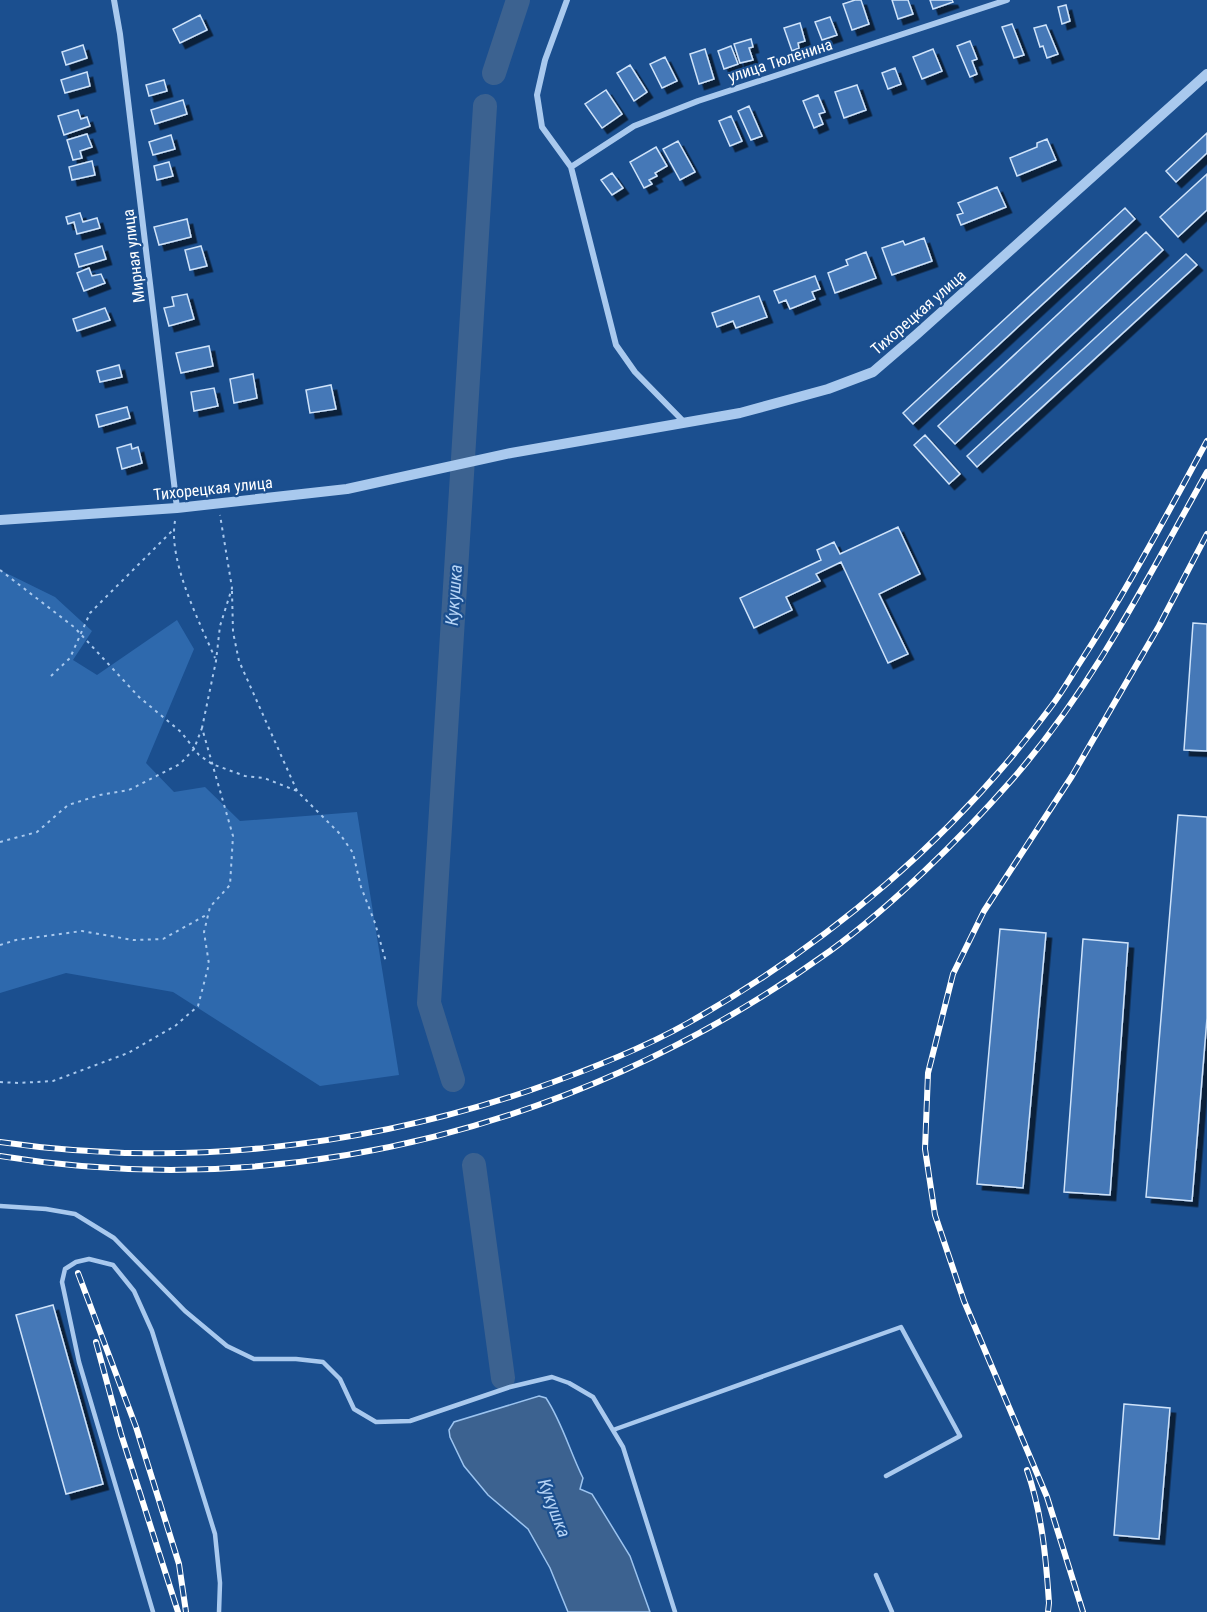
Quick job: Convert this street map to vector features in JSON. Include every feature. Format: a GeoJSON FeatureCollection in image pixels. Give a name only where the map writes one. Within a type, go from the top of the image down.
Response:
{"type":"FeatureCollection","features":[{"type":"Feature","properties":{"kind":"street","name":"Мирная улица"},"geometry":{"type":"LineString","coordinates":[[114,0],[120,33],[177,508]]}},
{"type":"Feature","properties":{"kind":"street"},"geometry":{"type":"LineString","coordinates":[[567,0],[545,60],[537,95],[542,127],[571,166],[616,345],[635,372],[686,423]]}},
{"type":"Feature","properties":{"kind":"street","name":"улица Тюленина"},"geometry":{"type":"LineString","coordinates":[[571,166],[634,126],[698,101],[1007,0]]}},
{"type":"Feature","properties":{"kind":"street","name":"Тихорецкая улица"},"geometry":{"type":"LineString","coordinates":[[0,520],[177,508],[347,489],[510,453],[740,413],[828,389],[873,372],[1207,74]]}},
{"type":"Feature","properties":{"kind":"lane"},"geometry":{"type":"LineString","coordinates":[[0,1206],[46,1209],[75,1215],[114,1238],[185,1311],[227,1346],[254,1359],[324,1362],[340,1379],[354,1409],[376,1422],[410,1421],[510,1387],[552,1377],[569,1383],[593,1397],[623,1447],[675,1612]]}},
{"type":"Feature","properties":{"kind":"lane"},"geometry":{"type":"LineString","coordinates":[[153,1612],[79,1362],[62,1282],[65,1269],[76,1262],[89,1259],[113,1265],[134,1291],[152,1331],[215,1534],[220,1583],[219,1612]]}},
{"type":"Feature","properties":{"kind":"lane"},"geometry":{"type":"LineString","coordinates":[[613,1430],[901,1328],[960,1436],[886,1476]]}},
{"type":"Feature","properties":{"kind":"lane"},"geometry":{"type":"LineString","coordinates":[[876,1575],[892,1612]]}},
{"type":"Feature","properties":{"kind":"path"},"geometry":{"type":"LineString","coordinates":[[218,504],[232,588],[233,632],[239,661],[297,791],[340,834],[353,853],[386,962]]}},
{"type":"Feature","properties":{"kind":"path"},"geometry":{"type":"LineString","coordinates":[[177,508],[173,530],[176,555],[193,606],[216,661]]}},
{"type":"Feature","properties":{"kind":"path"},"geometry":{"type":"LineString","coordinates":[[51,676],[70,658],[90,613],[173,530]]}},
{"type":"Feature","properties":{"kind":"path"},"geometry":{"type":"LineString","coordinates":[[0,570],[81,634],[140,697],[181,732],[194,749],[212,764],[245,776],[264,778],[297,791]]}},
{"type":"Feature","properties":{"kind":"path"},"geometry":{"type":"LineString","coordinates":[[0,842],[37,832],[68,805],[100,795],[129,790],[154,779],[180,764],[194,749],[202,728],[216,661],[220,626],[232,588]]}},
{"type":"Feature","properties":{"kind":"path"},"geometry":{"type":"LineString","coordinates":[[0,1082],[53,1081],[128,1053],[176,1026],[198,1006],[209,964],[204,932],[210,907],[230,885],[233,836],[202,728]]}},
{"type":"Feature","properties":{"kind":"path"},"geometry":{"type":"LineString","coordinates":[[0,945],[16,939],[82,931],[133,940],[163,939],[208,914]]}},
{"type":"Feature","properties":{"kind":"shaded area"},"geometry":{"type":"Polygon","coordinates":[[[0,570],[55,597],[92,631],[73,660],[97,675],[177,620],[194,649],[146,763],[174,792],[205,787],[240,821],[357,812],[399,1075],[320,1086],[173,992],[66,973],[0,993],[0,570]]]}},
{"type":"Feature","properties":{"kind":"water"},"geometry":{"type":"Polygon","coordinates":[[[539,1396],[546,1398],[561,1427],[583,1478],[580,1489],[592,1494],[630,1556],[650,1612],[568,1612],[550,1568],[528,1529],[488,1495],[464,1466],[450,1437],[449,1430],[454,1422],[539,1396]]]}},
{"type":"Feature","properties":{"kind":"building"},"geometry":{"type":"Polygon","coordinates":[[[861,0],[869,24],[852,30],[843,4],[861,0]]]}},
{"type":"Feature","properties":{"kind":"building"},"geometry":{"type":"Polygon","coordinates":[[[892,0],[908,0],[913,14],[898,19],[892,0]]]}},
{"type":"Feature","properties":{"kind":"building"},"geometry":{"type":"Polygon","coordinates":[[[930,0],[952,0],[953,2],[933,9],[930,0]]]}},
{"type":"Feature","properties":{"kind":"building"},"geometry":{"type":"Polygon","coordinates":[[[1066,5],[1070,21],[1062,24],[1058,7],[1066,5]]]}},
{"type":"Feature","properties":{"kind":"building"},"geometry":{"type":"Polygon","coordinates":[[[200,15],[207,30],[180,43],[173,29],[200,15]]]}},
{"type":"Feature","properties":{"kind":"building"},"geometry":{"type":"Polygon","coordinates":[[[830,17],[837,35],[822,40],[815,22],[830,17]]]}},
{"type":"Feature","properties":{"kind":"building"},"geometry":{"type":"Polygon","coordinates":[[[800,23],[805,41],[798,43],[799,48],[792,51],[784,28],[800,23]]]}},
{"type":"Feature","properties":{"kind":"building"},"geometry":{"type":"Polygon","coordinates":[[[1012,24],[1024,55],[1014,58],[1002,27],[1012,24]]]}},
{"type":"Feature","properties":{"kind":"building"},"geometry":{"type":"Polygon","coordinates":[[[1046,25],[1058,54],[1047,58],[1043,46],[1040,47],[1034,28],[1046,25]]]}},
{"type":"Feature","properties":{"kind":"building"},"geometry":{"type":"Polygon","coordinates":[[[751,39],[753,47],[749,48],[753,60],[740,63],[734,44],[751,39]]]}},
{"type":"Feature","properties":{"kind":"building"},"geometry":{"type":"Polygon","coordinates":[[[970,41],[977,59],[972,61],[977,74],[970,77],[957,46],[970,41]]]}},
{"type":"Feature","properties":{"kind":"building"},"geometry":{"type":"Polygon","coordinates":[[[83,45],[87,58],[66,65],[62,52],[83,45]]]}},
{"type":"Feature","properties":{"kind":"building"},"geometry":{"type":"Polygon","coordinates":[[[731,46],[738,64],[724,69],[718,51],[731,46]]]}},
{"type":"Feature","properties":{"kind":"building"},"geometry":{"type":"Polygon","coordinates":[[[705,49],[714,79],[699,84],[690,54],[705,49]]]}},
{"type":"Feature","properties":{"kind":"building"},"geometry":{"type":"Polygon","coordinates":[[[933,49],[942,71],[922,79],[913,57],[933,49]]]}},
{"type":"Feature","properties":{"kind":"building"},"geometry":{"type":"Polygon","coordinates":[[[665,57],[677,81],[662,88],[650,64],[665,57]]]}},
{"type":"Feature","properties":{"kind":"building"},"geometry":{"type":"Polygon","coordinates":[[[630,65],[647,92],[634,101],[617,73],[630,65]]]}},
{"type":"Feature","properties":{"kind":"building"},"geometry":{"type":"Polygon","coordinates":[[[895,68],[901,84],[888,89],[882,73],[895,68]]]}},
{"type":"Feature","properties":{"kind":"building"},"geometry":{"type":"Polygon","coordinates":[[[87,72],[90,86],[65,93],[61,80],[87,72]]]}},
{"type":"Feature","properties":{"kind":"building"},"geometry":{"type":"Polygon","coordinates":[[[164,80],[167,91],[149,96],[146,85],[164,80]]]}},
{"type":"Feature","properties":{"kind":"building"},"geometry":{"type":"Polygon","coordinates":[[[857,85],[866,110],[844,118],[835,92],[857,85]]]}},
{"type":"Feature","properties":{"kind":"building"},"geometry":{"type":"Polygon","coordinates":[[[606,90],[622,114],[602,128],[585,104],[606,90]]]}},
{"type":"Feature","properties":{"kind":"building"},"geometry":{"type":"Polygon","coordinates":[[[818,95],[825,112],[819,114],[823,124],[814,128],[803,101],[818,95]]]}},
{"type":"Feature","properties":{"kind":"building"},"geometry":{"type":"Polygon","coordinates":[[[183,100],[187,114],[155,124],[151,110],[183,100]]]}},
{"type":"Feature","properties":{"kind":"building"},"geometry":{"type":"Polygon","coordinates":[[[749,106],[762,136],[751,140],[738,111],[749,106]]]}},
{"type":"Feature","properties":{"kind":"building"},"geometry":{"type":"Polygon","coordinates":[[[78,110],[81,119],[87,117],[90,126],[64,135],[58,116],[78,110]]]}},
{"type":"Feature","properties":{"kind":"building"},"geometry":{"type":"Polygon","coordinates":[[[731,116],[742,141],[730,146],[719,121],[731,116]]]}},
{"type":"Feature","properties":{"kind":"building"},"geometry":{"type":"Polygon","coordinates":[[[1207,133],[1207,153],[1176,182],[1166,171],[1207,133]]]}},
{"type":"Feature","properties":{"kind":"building"},"geometry":{"type":"Polygon","coordinates":[[[87,134],[92,147],[80,151],[82,158],[73,160],[67,140],[87,134]]]}},
{"type":"Feature","properties":{"kind":"building"},"geometry":{"type":"Polygon","coordinates":[[[171,135],[175,149],[153,155],[149,142],[171,135]]]}},
{"type":"Feature","properties":{"kind":"building"},"geometry":{"type":"Polygon","coordinates":[[[1047,139],[1056,160],[1017,176],[1010,158],[1037,147],[1037,143],[1047,139]]]}},
{"type":"Feature","properties":{"kind":"building"},"geometry":{"type":"Polygon","coordinates":[[[678,141],[695,172],[680,180],[663,149],[678,141]]]}},
{"type":"Feature","properties":{"kind":"building"},"geometry":{"type":"Polygon","coordinates":[[[656,147],[667,166],[655,173],[657,176],[649,180],[652,184],[644,188],[630,162],[656,147]]]}},
{"type":"Feature","properties":{"kind":"building"},"geometry":{"type":"Polygon","coordinates":[[[92,161],[95,175],[72,180],[69,167],[92,161]]]}},
{"type":"Feature","properties":{"kind":"building"},"geometry":{"type":"Polygon","coordinates":[[[169,162],[173,176],[157,180],[154,166],[169,162]]]}},
{"type":"Feature","properties":{"kind":"building"},"geometry":{"type":"Polygon","coordinates":[[[612,173],[623,188],[612,195],[601,180],[612,173]]]}},
{"type":"Feature","properties":{"kind":"building"},"geometry":{"type":"Polygon","coordinates":[[[1207,174],[1207,210],[1178,237],[1160,217],[1207,174]]]}},
{"type":"Feature","properties":{"kind":"building"},"geometry":{"type":"Polygon","coordinates":[[[997,187],[1006,207],[961,225],[957,215],[963,213],[958,203],[997,187]]]}},
{"type":"Feature","properties":{"kind":"building"},"geometry":{"type":"Polygon","coordinates":[[[1125,208],[1135,219],[913,424],[903,413],[1125,208]]]}},
{"type":"Feature","properties":{"kind":"building"},"geometry":{"type":"Polygon","coordinates":[[[80,213],[83,222],[97,218],[100,228],[77,234],[74,222],[68,224],[66,217],[80,213]]]}},
{"type":"Feature","properties":{"kind":"building"},"geometry":{"type":"Polygon","coordinates":[[[187,219],[191,237],[159,245],[154,227],[187,219]]]}},
{"type":"Feature","properties":{"kind":"building"},"geometry":{"type":"Polygon","coordinates":[[[1146,232],[1163,250],[955,444],[938,426],[1146,232]]]}},
{"type":"Feature","properties":{"kind":"building"},"geometry":{"type":"Polygon","coordinates":[[[924,238],[932,261],[892,275],[882,248],[903,241],[905,245],[924,238]]]}},
{"type":"Feature","properties":{"kind":"building"},"geometry":{"type":"Polygon","coordinates":[[[102,246],[106,259],[79,267],[75,254],[102,246]]]}},
{"type":"Feature","properties":{"kind":"building"},"geometry":{"type":"Polygon","coordinates":[[[201,246],[207,266],[190,270],[185,250],[201,246]]]}},
{"type":"Feature","properties":{"kind":"building"},"geometry":{"type":"Polygon","coordinates":[[[866,252],[876,278],[835,293],[828,273],[848,265],[846,260],[866,252]]]}},
{"type":"Feature","properties":{"kind":"building"},"geometry":{"type":"Polygon","coordinates":[[[1186,254],[1197,265],[977,467],[967,456],[1186,254]]]}},
{"type":"Feature","properties":{"kind":"building"},"geometry":{"type":"Polygon","coordinates":[[[89,268],[92,276],[101,274],[105,283],[84,291],[77,273],[89,268]]]}},
{"type":"Feature","properties":{"kind":"building"},"geometry":{"type":"Polygon","coordinates":[[[815,276],[820,289],[812,292],[815,299],[790,309],[786,300],[779,303],[774,291],[815,276]]]}},
{"type":"Feature","properties":{"kind":"building"},"geometry":{"type":"Polygon","coordinates":[[[187,294],[194,319],[169,326],[164,308],[174,306],[172,297],[187,294]]]}},
{"type":"Feature","properties":{"kind":"building"},"geometry":{"type":"Polygon","coordinates":[[[759,296],[767,317],[736,328],[733,321],[717,327],[712,313],[759,296]]]}},
{"type":"Feature","properties":{"kind":"building"},"geometry":{"type":"Polygon","coordinates":[[[105,308],[110,320],[77,331],[73,319],[105,308]]]}},
{"type":"Feature","properties":{"kind":"building"},"geometry":{"type":"Polygon","coordinates":[[[209,346],[213,366],[181,373],[176,353],[209,346]]]}},
{"type":"Feature","properties":{"kind":"building"},"geometry":{"type":"Polygon","coordinates":[[[119,365],[122,377],[100,382],[97,371],[119,365]]]}},
{"type":"Feature","properties":{"kind":"building"},"geometry":{"type":"Polygon","coordinates":[[[253,374],[257,398],[234,403],[230,379],[253,374]]]}},
{"type":"Feature","properties":{"kind":"building"},"geometry":{"type":"Polygon","coordinates":[[[331,385],[336,409],[310,413],[306,390],[331,385]]]}},
{"type":"Feature","properties":{"kind":"building"},"geometry":{"type":"Polygon","coordinates":[[[214,388],[218,406],[194,411],[191,392],[214,388]]]}},
{"type":"Feature","properties":{"kind":"building"},"geometry":{"type":"Polygon","coordinates":[[[127,407],[130,418],[99,427],[96,415],[127,407]]]}},
{"type":"Feature","properties":{"kind":"building"},"geometry":{"type":"Polygon","coordinates":[[[925,435],[960,474],[949,484],[914,445],[925,435]]]}},
{"type":"Feature","properties":{"kind":"building"},"geometry":{"type":"Polygon","coordinates":[[[131,444],[132,449],[138,447],[142,463],[122,469],[117,448],[131,444]]]}},
{"type":"Feature","properties":{"kind":"building"},"geometry":{"type":"Polygon","coordinates":[[[898,527],[920,574],[879,594],[908,654],[888,663],[841,562],[816,574],[820,581],[786,597],[792,610],[754,628],[740,598],[821,560],[817,550],[834,542],[840,554],[898,527]]]}},
{"type":"Feature","properties":{"kind":"building"},"geometry":{"type":"Polygon","coordinates":[[[1193,623],[1207,624],[1207,751],[1184,750],[1193,623]]]}},
{"type":"Feature","properties":{"kind":"building"},"geometry":{"type":"Polygon","coordinates":[[[1178,815],[1207,817],[1207,1018],[1192,1201],[1146,1197],[1178,815]]]}},
{"type":"Feature","properties":{"kind":"building"},"geometry":{"type":"Polygon","coordinates":[[[1000,929],[1046,933],[1023,1188],[977,1184],[1000,929]]]}},
{"type":"Feature","properties":{"kind":"building"},"geometry":{"type":"Polygon","coordinates":[[[1083,939],[1128,943],[1110,1195],[1064,1192],[1083,939]]]}},
{"type":"Feature","properties":{"kind":"building"},"geometry":{"type":"Polygon","coordinates":[[[53,1305],[103,1484],[66,1494],[16,1315],[53,1305]]]}},
{"type":"Feature","properties":{"kind":"building"},"geometry":{"type":"Polygon","coordinates":[[[1124,1404],[1170,1408],[1159,1539],[1114,1535],[1124,1404]]]}},
{"type":"Feature","properties":{"kind":"waterway","name":"Кукушка"},"geometry":{"type":"LineString","coordinates":[[494,73],[518,0]]}},
{"type":"Feature","properties":{"kind":"waterway","name":"Кукушка"},"geometry":{"type":"LineString","coordinates":[[453,1080],[429,1003],[485,106]]}},
{"type":"Feature","properties":{"kind":"waterway","name":"Кукушка"},"geometry":{"type":"LineString","coordinates":[[474,1165],[503,1378]]}},
{"type":"Feature","properties":{"kind":"railway"},"geometry":{"type":"LineString","coordinates":[[0,1142],[67,1150],[134,1153],[267,1148],[334,1139],[399,1127],[464,1111],[528,1091],[610,1060],[688,1023],[790,959],[839,923],[931,844],[973,801],[1013,755],[1062,692],[1129,582],[1207,441]]}},
{"type":"Feature","properties":{"kind":"railway"},"geometry":{"type":"LineString","coordinates":[[0,1156],[110,1168],[220,1169],[329,1158],[435,1136],[539,1105],[640,1063],[737,1011],[830,951],[878,913],[947,849],[1010,782],[1040,746],[1093,671],[1140,593],[1207,472]]}},
{"type":"Feature","properties":{"kind":"railway"},"geometry":{"type":"LineString","coordinates":[[1083,1612],[1047,1497],[964,1301],[935,1215],[925,1149],[928,1073],[953,974],[984,911],[1072,776],[1159,626],[1207,534]]}},
{"type":"Feature","properties":{"kind":"railway"},"geometry":{"type":"LineString","coordinates":[[78,1273],[136,1427],[179,1564],[186,1612]]}},
{"type":"Feature","properties":{"kind":"railway"},"geometry":{"type":"LineString","coordinates":[[96,1342],[121,1434],[178,1612]]}},
{"type":"Feature","properties":{"kind":"railway"},"geometry":{"type":"LineString","coordinates":[[1027,1470],[1042,1536],[1048,1586],[1048,1612]]}}]}
